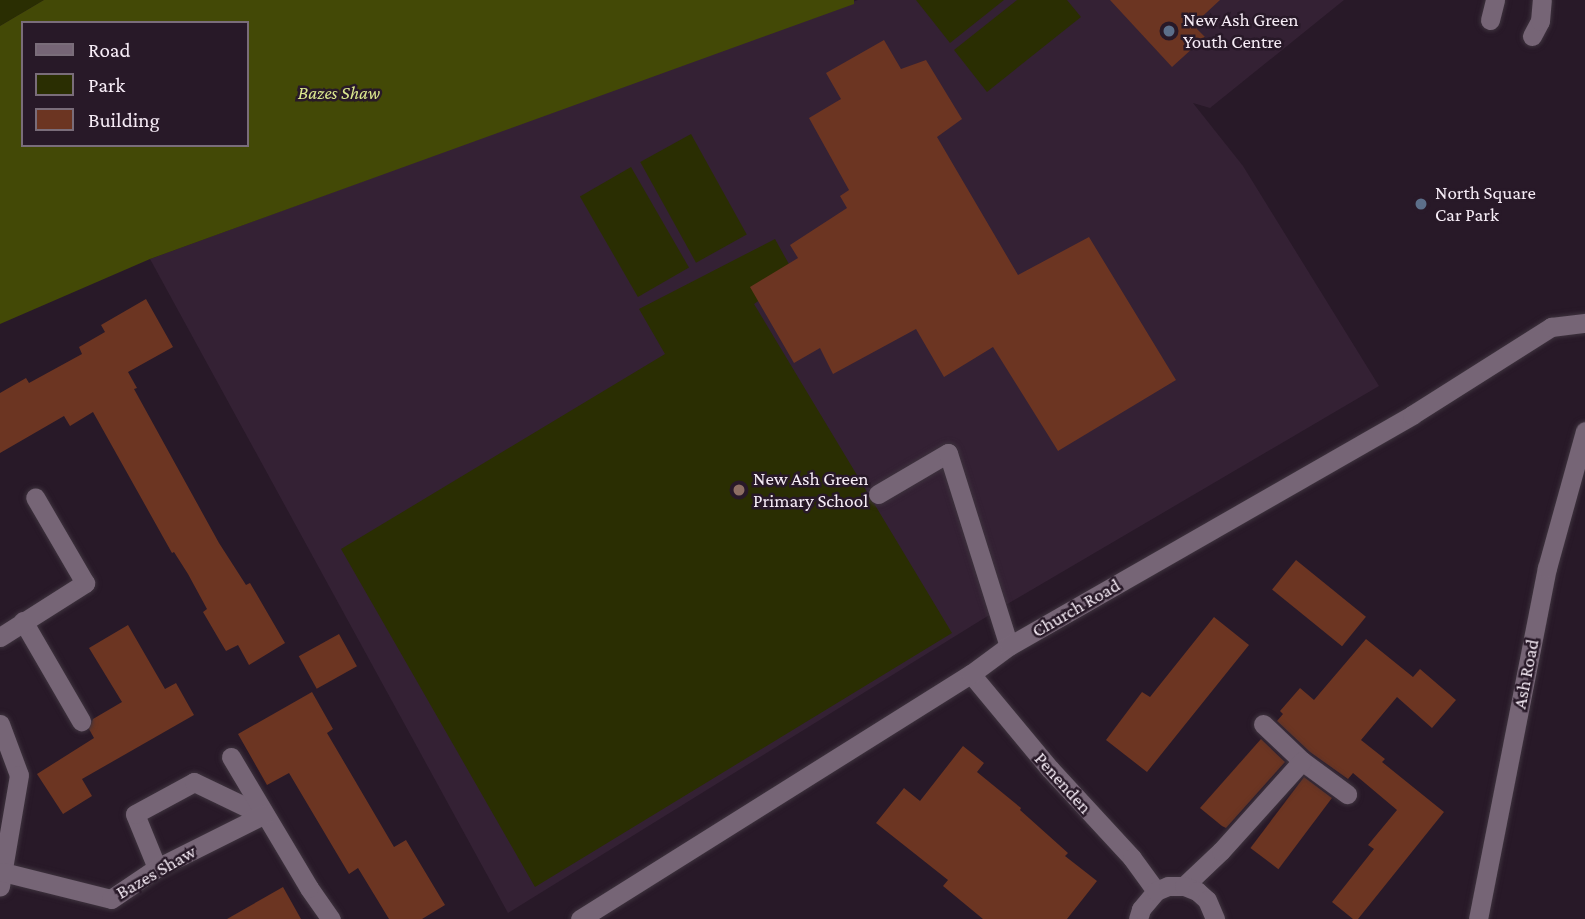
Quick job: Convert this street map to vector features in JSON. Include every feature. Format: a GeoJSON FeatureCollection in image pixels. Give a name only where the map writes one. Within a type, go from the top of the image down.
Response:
{"type":"FeatureCollection","features":[{"type":"Feature","properties":{"kind":"street"},"geometry":{"type":"LineString","coordinates":[[1531,36],[1540,21],[1542,0]]}},
{"type":"Feature","properties":{"kind":"street","name":"Church Road"},"geometry":{"type":"LineString","coordinates":[[580,919],[971,674],[1009,646],[1412,415],[1551,327],[1585,323]]}},
{"type":"Feature","properties":{"kind":"street","name":"Ash Road"},"geometry":{"type":"LineString","coordinates":[[1478,919],[1547,568],[1585,431]]}},
{"type":"Feature","properties":{"kind":"street"},"geometry":{"type":"LineString","coordinates":[[877,494],[947,453],[1009,646]]}},
{"type":"Feature","properties":{"kind":"street"},"geometry":{"type":"LineString","coordinates":[[0,636],[85,583],[35,497]]}},
{"type":"Feature","properties":{"kind":"street"},"geometry":{"type":"LineString","coordinates":[[23,621],[81,721]]}},
{"type":"Feature","properties":{"kind":"street","name":"Penenden"},"geometry":{"type":"LineString","coordinates":[[971,674],[1050,769],[1132,858],[1156,891]]}},
{"type":"Feature","properties":{"kind":"street","name":"Bazes Shaw"},"geometry":{"type":"LineString","coordinates":[[0,724],[19,775],[2,879],[111,899],[157,868],[263,815]]}},
{"type":"Feature","properties":{"kind":"street"},"geometry":{"type":"LineString","coordinates":[[1263,724],[1301,761],[1347,794]]}},
{"type":"Feature","properties":{"kind":"street"},"geometry":{"type":"LineString","coordinates":[[231,757],[263,815],[331,919]]}},
{"type":"Feature","properties":{"kind":"street"},"geometry":{"type":"LineString","coordinates":[[1184,886],[1221,851],[1301,761]]}},
{"type":"Feature","properties":{"kind":"street"},"geometry":{"type":"LineString","coordinates":[[157,868],[135,814],[194,782],[263,815]]}},
{"type":"Feature","properties":{"kind":"street"},"geometry":{"type":"LineString","coordinates":[[1138,919],[1140,909],[1156,891],[1168,886],[1184,886],[1197,891],[1208,900],[1215,919]]}},
{"type":"Feature","properties":{"kind":"shaded area","name":"New Ash Green Primary School"},"geometry":{"type":"Polygon","coordinates":[[[858,0],[1344,0],[1210,108],[1193,103],[1243,166],[1379,386],[999,609],[508,913],[150,259],[858,0]]]}},
{"type":"Feature","properties":{"kind":"green space"},"geometry":{"type":"Polygon","coordinates":[[[0,0],[44,0],[0,26],[0,0]]]}},
{"type":"Feature","properties":{"kind":"green space","name":"Bazes Shaw"},"geometry":{"type":"Polygon","coordinates":[[[44,0],[854,0],[854,4],[150,259],[0,324],[0,26],[44,0]]]}},
{"type":"Feature","properties":{"kind":"green space"},"geometry":{"type":"Polygon","coordinates":[[[916,0],[1004,0],[950,43],[916,0]]]}},
{"type":"Feature","properties":{"kind":"green space"},"geometry":{"type":"Polygon","coordinates":[[[1017,0],[1067,0],[1081,17],[987,92],[954,50],[1017,0]]]}},
{"type":"Feature","properties":{"kind":"green space"},"geometry":{"type":"Polygon","coordinates":[[[691,134],[747,235],[696,263],[640,162],[691,134]]]}},
{"type":"Feature","properties":{"kind":"green space"},"geometry":{"type":"Polygon","coordinates":[[[631,167],[689,267],[638,297],[580,196],[631,167]]]}},
{"type":"Feature","properties":{"kind":"green space"},"geometry":{"type":"Polygon","coordinates":[[[775,239],[795,275],[754,304],[952,633],[535,887],[341,549],[665,354],[639,309],[775,239]]]}},
{"type":"Feature","properties":{"kind":"building","name":"New Ash Green Youth Centre"},"geometry":{"type":"Polygon","coordinates":[[[1110,0],[1220,0],[1193,25],[1205,37],[1172,67],[1110,0]]]}},
{"type":"Feature","properties":{"kind":"building"},"geometry":{"type":"Polygon","coordinates":[[[884,40],[901,69],[926,60],[962,119],[937,137],[1018,275],[1089,237],[1176,380],[1058,451],[993,347],[944,377],[916,329],[833,374],[820,348],[794,363],[750,287],[798,258],[790,245],[847,208],[840,196],[849,190],[809,118],[841,99],[826,73],[884,40]]]}},
{"type":"Feature","properties":{"kind":"building"},"geometry":{"type":"Polygon","coordinates":[[[146,299],[173,347],[128,372],[137,388],[134,389],[219,543],[246,585],[250,583],[285,643],[249,665],[238,645],[226,651],[203,612],[207,609],[188,574],[174,552],[172,553],[93,412],[70,426],[64,416],[0,453],[0,393],[26,378],[29,383],[82,354],[79,347],[105,332],[101,325],[146,299]]]}},
{"type":"Feature","properties":{"kind":"building"},"geometry":{"type":"Polygon","coordinates":[[[1296,560],[1366,617],[1342,646],[1272,590],[1296,560]]]}},
{"type":"Feature","properties":{"kind":"building"},"geometry":{"type":"Polygon","coordinates":[[[1214,617],[1249,645],[1147,772],[1106,740],[1142,692],[1150,697],[1214,617]]]}},
{"type":"Feature","properties":{"kind":"building"},"geometry":{"type":"Polygon","coordinates":[[[128,625],[165,689],[176,683],[194,715],[82,779],[92,796],[63,814],[37,774],[94,738],[89,729],[93,719],[122,702],[89,648],[128,625]]]}},
{"type":"Feature","properties":{"kind":"building"},"geometry":{"type":"Polygon","coordinates":[[[339,634],[357,666],[317,689],[299,656],[339,634]]]}},
{"type":"Feature","properties":{"kind":"building"},"geometry":{"type":"Polygon","coordinates":[[[1366,639],[1413,677],[1420,669],[1456,700],[1432,728],[1397,697],[1361,740],[1385,759],[1382,762],[1444,812],[1358,919],[1353,919],[1332,902],[1374,849],[1368,845],[1397,810],[1353,773],[1348,779],[1310,752],[1277,721],[1283,714],[1280,711],[1300,688],[1314,700],[1366,639]]]}},
{"type":"Feature","properties":{"kind":"building"},"geometry":{"type":"Polygon","coordinates":[[[312,692],[333,729],[327,733],[394,847],[406,840],[445,905],[422,919],[389,919],[358,868],[349,874],[289,773],[267,785],[238,734],[312,692]]]}},
{"type":"Feature","properties":{"kind":"building"},"geometry":{"type":"Polygon","coordinates":[[[1261,739],[1285,762],[1226,828],[1200,808],[1261,739]]]}},
{"type":"Feature","properties":{"kind":"building"},"geometry":{"type":"Polygon","coordinates":[[[963,746],[984,763],[977,772],[1021,808],[1020,810],[1068,853],[1065,856],[1097,881],[1067,919],[983,919],[943,886],[948,880],[876,823],[904,788],[920,801],[963,746]]]}},
{"type":"Feature","properties":{"kind":"building"},"geometry":{"type":"Polygon","coordinates":[[[1304,777],[1332,798],[1278,869],[1250,848],[1304,777]]]}},
{"type":"Feature","properties":{"kind":"building"},"geometry":{"type":"Polygon","coordinates":[[[283,887],[301,919],[227,919],[283,887]]]}},
{"type":"Feature","properties":{"kind":"place","name":"New Ash Green Youth Centre"},"geometry":{"type":"Point","coordinates":[1169,31]}},
{"type":"Feature","properties":{"kind":"place","name":"North Square Car Park"},"geometry":{"type":"Point","coordinates":[1421,204]}},
{"type":"Feature","properties":{"kind":"place","name":"New Ash Green Primary School"},"geometry":{"type":"Point","coordinates":[739,490]}}]}
